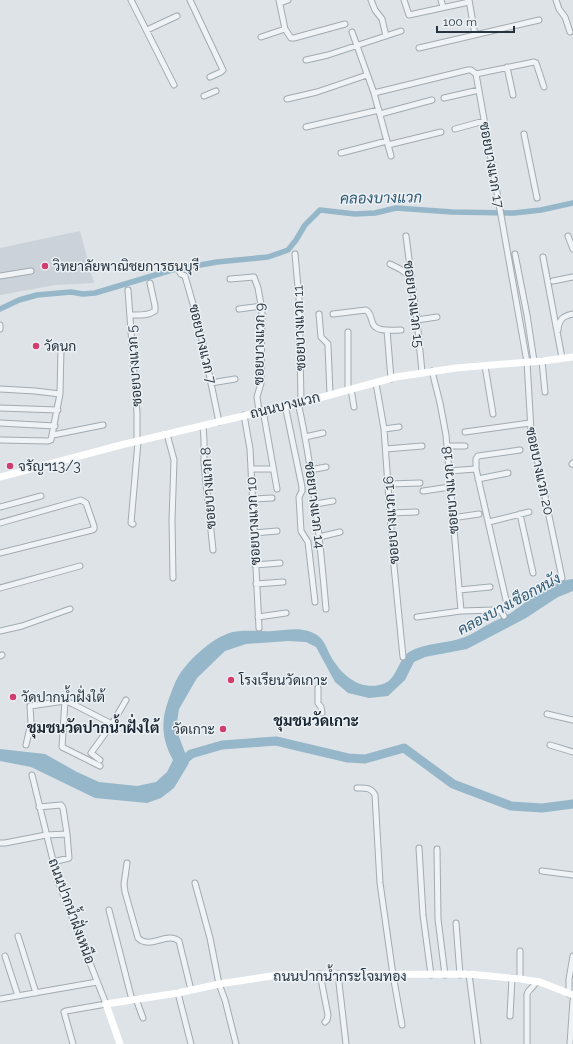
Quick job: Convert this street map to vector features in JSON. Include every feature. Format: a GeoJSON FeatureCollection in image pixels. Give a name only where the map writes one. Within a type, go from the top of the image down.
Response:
{"type":"FeatureCollection","features":[{"type":"Feature","properties":{"kind":"main road","name":"ถนนบางแวก"},"geometry":{"type":"LineString","coordinates":[[0,477],[121,445],[422,372],[573,357]]}},
{"type":"Feature","properties":{"kind":"main road","name":"ถนนปากน้ำกระโจมทอง"},"geometry":{"type":"LineString","coordinates":[[106,1004],[278,975],[320,974],[393,976],[468,974],[536,982],[550,985],[572,996]]}},
{"type":"Feature","properties":{"kind":"main road","name":"ถนนปากน้ำฝั่งเหนือ"},"geometry":{"type":"LineString","coordinates":[[106,1004],[120,1044]]}},
{"type":"Feature","properties":{"kind":"street"},"geometry":{"type":"LineString","coordinates":[[131,0],[174,85]]}},
{"type":"Feature","properties":{"kind":"street"},"geometry":{"type":"LineString","coordinates":[[190,0],[223,70],[210,76]]}},
{"type":"Feature","properties":{"kind":"street"},"geometry":{"type":"LineString","coordinates":[[288,0],[279,1],[284,29],[288,36],[294,38],[345,24]]}},
{"type":"Feature","properties":{"kind":"street"},"geometry":{"type":"LineString","coordinates":[[371,0],[375,10],[382,19],[386,36]]}},
{"type":"Feature","properties":{"kind":"street"},"geometry":{"type":"LineString","coordinates":[[404,0],[409,15],[469,1],[475,35]]}},
{"type":"Feature","properties":{"kind":"street"},"geometry":{"type":"LineString","coordinates":[[441,0],[443,7]]}},
{"type":"Feature","properties":{"kind":"street"},"geometry":{"type":"LineString","coordinates":[[556,0],[559,9],[565,17],[570,32]]}},
{"type":"Feature","properties":{"kind":"street"},"geometry":{"type":"LineString","coordinates":[[147,30],[177,16]]}},
{"type":"Feature","properties":{"kind":"street"},"geometry":{"type":"LineString","coordinates":[[419,48],[539,20]]}},
{"type":"Feature","properties":{"kind":"street"},"geometry":{"type":"LineString","coordinates":[[261,37],[284,29]]}},
{"type":"Feature","properties":{"kind":"street"},"geometry":{"type":"LineString","coordinates":[[306,60],[328,55],[401,31]]}},
{"type":"Feature","properties":{"kind":"street"},"geometry":{"type":"LineString","coordinates":[[352,32],[380,112],[391,156]]}},
{"type":"Feature","properties":{"kind":"street"},"geometry":{"type":"LineString","coordinates":[[374,93],[468,70],[471,70],[476,74],[534,62],[536,63],[544,87]]}},
{"type":"Feature","properties":{"kind":"street"},"geometry":{"type":"LineString","coordinates":[[506,67],[513,95]]}},
{"type":"Feature","properties":{"kind":"street","name":"ซอยบางแวก 17"},"geometry":{"type":"LineString","coordinates":[[476,74],[499,205],[530,362]]}},
{"type":"Feature","properties":{"kind":"street"},"geometry":{"type":"LineString","coordinates":[[287,99],[317,92],[367,75]]}},
{"type":"Feature","properties":{"kind":"street"},"geometry":{"type":"LineString","coordinates":[[444,98],[479,90]]}},
{"type":"Feature","properties":{"kind":"street"},"geometry":{"type":"LineString","coordinates":[[204,96],[216,91]]}},
{"type":"Feature","properties":{"kind":"street"},"geometry":{"type":"LineString","coordinates":[[306,127],[432,100]]}},
{"type":"Feature","properties":{"kind":"street"},"geometry":{"type":"LineString","coordinates":[[455,129],[484,122]]}},
{"type":"Feature","properties":{"kind":"street"},"geometry":{"type":"LineString","coordinates":[[341,153],[441,132]]}},
{"type":"Feature","properties":{"kind":"street"},"geometry":{"type":"LineString","coordinates":[[524,134],[537,198]]}},
{"type":"Feature","properties":{"kind":"street","name":"ซอยบางแวก 15"},"geometry":{"type":"LineString","coordinates":[[406,236],[422,372]]}},
{"type":"Feature","properties":{"kind":"street"},"geometry":{"type":"LineString","coordinates":[[568,236],[573,249]]}},
{"type":"Feature","properties":{"kind":"street","name":"ซอยบางแวก 11"},"geometry":{"type":"LineString","coordinates":[[296,254],[299,306],[299,402]]}},
{"type":"Feature","properties":{"kind":"street"},"geometry":{"type":"LineString","coordinates":[[515,254],[527,315],[530,362]]}},
{"type":"Feature","properties":{"kind":"street"},"geometry":{"type":"LineString","coordinates":[[543,257],[562,358]]}},
{"type":"Feature","properties":{"kind":"street"},"geometry":{"type":"LineString","coordinates":[[390,264],[400,269],[411,278]]}},
{"type":"Feature","properties":{"kind":"street"},"geometry":{"type":"LineString","coordinates":[[0,276],[31,271]]}},
{"type":"Feature","properties":{"kind":"street","name":"ซอยบางแวก 7"},"geometry":{"type":"LineString","coordinates":[[179,271],[185,276],[193,301],[219,422]]}},
{"type":"Feature","properties":{"kind":"street","name":"ซอยบางแวก 9"},"geometry":{"type":"LineString","coordinates":[[230,279],[254,277],[262,306],[261,383],[257,397],[278,489]]}},
{"type":"Feature","properties":{"kind":"street"},"geometry":{"type":"LineString","coordinates":[[553,281],[573,277]]}},
{"type":"Feature","properties":{"kind":"street"},"geometry":{"type":"LineString","coordinates":[[130,315],[153,313],[155,311],[150,283]]}},
{"type":"Feature","properties":{"kind":"street","name":"ซอยบางแวก 5"},"geometry":{"type":"LineString","coordinates":[[128,290],[138,442],[131,522],[133,524]]}},
{"type":"Feature","properties":{"kind":"street"},"geometry":{"type":"LineString","coordinates":[[239,309],[262,306]]}},
{"type":"Feature","properties":{"kind":"street"},"geometry":{"type":"LineString","coordinates":[[333,314],[366,310],[368,311],[372,325],[375,328],[401,330]]}},
{"type":"Feature","properties":{"kind":"street"},"geometry":{"type":"LineString","coordinates":[[319,314],[321,337],[328,344],[330,394]]}},
{"type":"Feature","properties":{"kind":"street"},"geometry":{"type":"LineString","coordinates":[[558,335],[560,321],[563,317],[573,314]]}},
{"type":"Feature","properties":{"kind":"street"},"geometry":{"type":"LineString","coordinates":[[417,320],[437,317]]}},
{"type":"Feature","properties":{"kind":"street"},"geometry":{"type":"LineString","coordinates":[[0,324],[0,330]]}},
{"type":"Feature","properties":{"kind":"street"},"geometry":{"type":"LineString","coordinates":[[387,330],[391,379]]}},
{"type":"Feature","properties":{"kind":"street"},"geometry":{"type":"LineString","coordinates":[[348,332],[349,390],[354,408]]}},
{"type":"Feature","properties":{"kind":"street"},"geometry":{"type":"LineString","coordinates":[[0,440],[51,440],[55,426],[60,394],[61,348]]}},
{"type":"Feature","properties":{"kind":"street"},"geometry":{"type":"LineString","coordinates":[[542,361],[545,392]]}},
{"type":"Feature","properties":{"kind":"street","name":"ซอยบางแวก 20"},"geometry":{"type":"LineString","coordinates":[[530,362],[530,423],[562,578]]}},
{"type":"Feature","properties":{"kind":"street"},"geometry":{"type":"LineString","coordinates":[[485,366],[493,414]]}},
{"type":"Feature","properties":{"kind":"street","name":"ซอยบางแวก 18"},"geometry":{"type":"LineString","coordinates":[[432,371],[440,403],[447,446],[461,611]]}},
{"type":"Feature","properties":{"kind":"street"},"geometry":{"type":"LineString","coordinates":[[211,383],[235,379]]}},
{"type":"Feature","properties":{"kind":"street","name":"ซอยบางแวก 16"},"geometry":{"type":"LineString","coordinates":[[376,383],[384,428],[397,603],[403,657]]}},
{"type":"Feature","properties":{"kind":"street"},"geometry":{"type":"LineString","coordinates":[[0,389],[60,394]]}},
{"type":"Feature","properties":{"kind":"street","name":"ซอยบางแวก 14"},"geometry":{"type":"LineString","coordinates":[[299,402],[315,504],[326,609]]}},
{"type":"Feature","properties":{"kind":"street"},"geometry":{"type":"LineString","coordinates":[[285,405],[302,487],[299,497],[301,530],[308,542],[315,602]]}},
{"type":"Feature","properties":{"kind":"street"},"geometry":{"type":"LineString","coordinates":[[0,408],[58,410]]}},
{"type":"Feature","properties":{"kind":"street","name":"ซอยบางแวก 10"},"geometry":{"type":"LineString","coordinates":[[244,415],[250,449],[259,628]]}},
{"type":"Feature","properties":{"kind":"street"},"geometry":{"type":"LineString","coordinates":[[465,432],[530,423]]}},
{"type":"Feature","properties":{"kind":"street"},"geometry":{"type":"LineString","coordinates":[[0,424],[55,426]]}},
{"type":"Feature","properties":{"kind":"street"},"geometry":{"type":"LineString","coordinates":[[53,435],[103,425]]}},
{"type":"Feature","properties":{"kind":"street","name":"ซอยบางแวก 8"},"geometry":{"type":"LineString","coordinates":[[203,426],[204,463],[213,550]]}},
{"type":"Feature","properties":{"kind":"street"},"geometry":{"type":"LineString","coordinates":[[384,428],[399,427]]}},
{"type":"Feature","properties":{"kind":"street"},"geometry":{"type":"LineString","coordinates":[[305,437],[323,432]]}},
{"type":"Feature","properties":{"kind":"street"},"geometry":{"type":"LineString","coordinates":[[167,434],[174,460],[172,520],[173,578]]}},
{"type":"Feature","properties":{"kind":"street"},"geometry":{"type":"LineString","coordinates":[[386,449],[422,446]]}},
{"type":"Feature","properties":{"kind":"street"},"geometry":{"type":"LineString","coordinates":[[447,446],[465,446]]}},
{"type":"Feature","properties":{"kind":"street"},"geometry":{"type":"LineString","coordinates":[[506,600],[478,479],[476,459],[478,456],[520,450]]}},
{"type":"Feature","properties":{"kind":"street"},"geometry":{"type":"LineString","coordinates":[[310,470],[326,466]]}},
{"type":"Feature","properties":{"kind":"street"},"geometry":{"type":"LineString","coordinates":[[251,469],[271,469]]}},
{"type":"Feature","properties":{"kind":"street"},"geometry":{"type":"LineString","coordinates":[[449,472],[476,469]]}},
{"type":"Feature","properties":{"kind":"street"},"geometry":{"type":"LineString","coordinates":[[478,479],[508,473]]}},
{"type":"Feature","properties":{"kind":"street"},"geometry":{"type":"LineString","coordinates":[[388,484],[420,483]]}},
{"type":"Feature","properties":{"kind":"street"},"geometry":{"type":"LineString","coordinates":[[423,491],[450,487]]}},
{"type":"Feature","properties":{"kind":"street"},"geometry":{"type":"LineString","coordinates":[[0,507],[41,496]]}},
{"type":"Feature","properties":{"kind":"street"},"geometry":{"type":"LineString","coordinates":[[252,499],[272,498]]}},
{"type":"Feature","properties":{"kind":"street"},"geometry":{"type":"LineString","coordinates":[[0,523],[81,500],[86,503],[94,526],[94,529],[92,530],[0,553]]}},
{"type":"Feature","properties":{"kind":"street"},"geometry":{"type":"LineString","coordinates":[[315,504],[333,501]]}},
{"type":"Feature","properties":{"kind":"street"},"geometry":{"type":"LineString","coordinates":[[390,513],[416,512]]}},
{"type":"Feature","properties":{"kind":"street"},"geometry":{"type":"LineString","coordinates":[[489,522],[529,512]]}},
{"type":"Feature","properties":{"kind":"street"},"geometry":{"type":"LineString","coordinates":[[452,518],[479,514]]}},
{"type":"Feature","properties":{"kind":"street"},"geometry":{"type":"LineString","coordinates":[[520,514],[533,573]]}},
{"type":"Feature","properties":{"kind":"street"},"geometry":{"type":"LineString","coordinates":[[254,533],[277,532]]}},
{"type":"Feature","properties":{"kind":"street"},"geometry":{"type":"LineString","coordinates":[[319,537],[340,532]]}},
{"type":"Feature","properties":{"kind":"street"},"geometry":{"type":"LineString","coordinates":[[255,565],[280,563]]}},
{"type":"Feature","properties":{"kind":"street"},"geometry":{"type":"LineString","coordinates":[[0,588],[80,566]]}},
{"type":"Feature","properties":{"kind":"street"},"geometry":{"type":"LineString","coordinates":[[256,584],[283,582]]}},
{"type":"Feature","properties":{"kind":"street"},"geometry":{"type":"LineString","coordinates":[[459,590],[490,587]]}},
{"type":"Feature","properties":{"kind":"street"},"geometry":{"type":"LineString","coordinates":[[0,631],[22,626],[70,609]]}},
{"type":"Feature","properties":{"kind":"street"},"geometry":{"type":"LineString","coordinates":[[417,617],[461,611],[499,610],[504,616]]}},
{"type":"Feature","properties":{"kind":"street"},"geometry":{"type":"LineString","coordinates":[[258,617],[286,613]]}},
{"type":"Feature","properties":{"kind":"street"},"geometry":{"type":"LineString","coordinates":[[318,688],[318,703],[321,707],[322,713]]}},
{"type":"Feature","properties":{"kind":"street"},"geometry":{"type":"LineString","coordinates":[[100,760],[91,753],[112,724],[126,700]]}},
{"type":"Feature","properties":{"kind":"street"},"geometry":{"type":"LineString","coordinates":[[26,745],[31,723],[30,706],[65,701],[112,724]]}},
{"type":"Feature","properties":{"kind":"street"},"geometry":{"type":"LineString","coordinates":[[65,701],[62,747],[100,766]]}},
{"type":"Feature","properties":{"kind":"street"},"geometry":{"type":"LineString","coordinates":[[547,714],[573,720]]}},
{"type":"Feature","properties":{"kind":"street"},"geometry":{"type":"LineString","coordinates":[[550,745],[573,752]]}},
{"type":"Feature","properties":{"kind":"street","name":"ถนนปากน้ำฝั่งเหนือ"},"geometry":{"type":"LineString","coordinates":[[32,775],[60,887],[106,1004]]}},
{"type":"Feature","properties":{"kind":"street"},"geometry":{"type":"LineString","coordinates":[[357,788],[370,788],[375,795],[375,815],[380,861],[380,883],[393,976],[402,1025]]}},
{"type":"Feature","properties":{"kind":"street"},"geometry":{"type":"LineString","coordinates":[[39,807],[61,805],[63,808],[69,858],[53,862]]}},
{"type":"Feature","properties":{"kind":"street"},"geometry":{"type":"LineString","coordinates":[[2,843],[46,835],[67,834]]}},
{"type":"Feature","properties":{"kind":"street"},"geometry":{"type":"LineString","coordinates":[[419,848],[423,915],[431,975]]}},
{"type":"Feature","properties":{"kind":"street"},"geometry":{"type":"LineString","coordinates":[[437,849],[438,919],[445,975]]}},
{"type":"Feature","properties":{"kind":"street"},"geometry":{"type":"LineString","coordinates":[[127,863],[124,884],[125,892],[138,938],[144,942],[172,938],[180,941],[191,990]]}},
{"type":"Feature","properties":{"kind":"street"},"geometry":{"type":"LineString","coordinates":[[542,871],[573,875]]}},
{"type":"Feature","properties":{"kind":"street"},"geometry":{"type":"LineString","coordinates":[[195,883],[210,938],[219,984],[225,1000],[236,1044]]}},
{"type":"Feature","properties":{"kind":"street"},"geometry":{"type":"LineString","coordinates":[[109,910],[134,999],[143,1018]]}},
{"type":"Feature","properties":{"kind":"street"},"geometry":{"type":"LineString","coordinates":[[456,923],[460,975]]}},
{"type":"Feature","properties":{"kind":"street"},"geometry":{"type":"LineString","coordinates":[[18,936],[36,993]]}},
{"type":"Feature","properties":{"kind":"street"},"geometry":{"type":"LineString","coordinates":[[520,951],[520,979]]}},
{"type":"Feature","properties":{"kind":"street"},"geometry":{"type":"LineString","coordinates":[[5,956],[18,996]]}},
{"type":"Feature","properties":{"kind":"street"},"geometry":{"type":"LineString","coordinates":[[570,1044],[572,996],[569,979],[573,956]]}},
{"type":"Feature","properties":{"kind":"street"},"geometry":{"type":"LineString","coordinates":[[320,974],[328,1015],[325,1022]]}},
{"type":"Feature","properties":{"kind":"street"},"geometry":{"type":"LineString","coordinates":[[338,974],[346,1044]]}},
{"type":"Feature","properties":{"kind":"street"},"geometry":{"type":"LineString","coordinates":[[468,974],[478,1044]]}},
{"type":"Feature","properties":{"kind":"street"},"geometry":{"type":"LineString","coordinates":[[510,1016],[512,978]]}},
{"type":"Feature","properties":{"kind":"street"},"geometry":{"type":"LineString","coordinates":[[0,999],[98,982]]}},
{"type":"Feature","properties":{"kind":"street"},"geometry":{"type":"LineString","coordinates":[[527,1044],[527,994],[528,990],[535,985],[536,982]]}},
{"type":"Feature","properties":{"kind":"street"},"geometry":{"type":"LineString","coordinates":[[178,993],[191,1044]]}},
{"type":"Feature","properties":{"kind":"street"},"geometry":{"type":"LineString","coordinates":[[73,1044],[64,1012],[106,1004]]}},
{"type":"Feature","properties":{"kind":"shaded area","name":"วิทยาลัยพาณิชยการธนบุรี"},"geometry":{"type":"Polygon","coordinates":[[[80,231],[94,283],[55,285],[0,295],[0,248],[80,231]]]}},
{"type":"Feature","properties":{"kind":"water"},"geometry":{"type":"Polygon","coordinates":[[[573,579],[573,591],[558,597],[526,618],[467,649],[425,657],[414,662],[405,680],[388,696],[369,698],[348,693],[335,682],[316,647],[306,642],[288,641],[246,644],[225,651],[197,678],[179,709],[176,729],[189,763],[174,788],[161,798],[147,803],[95,798],[31,767],[0,761],[0,749],[45,754],[77,772],[99,782],[137,786],[156,782],[167,772],[173,760],[166,743],[163,727],[165,711],[176,681],[182,670],[195,656],[218,638],[226,634],[243,631],[295,629],[312,632],[320,637],[333,660],[342,672],[360,684],[375,686],[388,682],[402,659],[409,652],[422,646],[468,636],[509,614],[546,588],[560,581],[573,579]]]}},
{"type":"Feature","properties":{"kind":"waterway","name":"คลองบางแวก"},"geometry":{"type":"LineString","coordinates":[[0,309],[19,300],[37,295],[71,292],[83,294],[95,293],[172,270],[217,262],[268,257],[288,250],[305,225],[320,210],[355,214],[375,213],[396,208],[452,212],[514,213],[541,210],[573,203]]}},
{"type":"Feature","properties":{"kind":"waterway"},"geometry":{"type":"LineString","coordinates":[[179,767],[191,754],[222,745],[276,741],[348,758],[365,759],[404,748],[453,784],[511,806],[542,808],[573,804]]}},
{"type":"Feature","properties":{"kind":"place","name":"วิทยาลัยพาณิชยการธนบุรี"},"geometry":{"type":"Point","coordinates":[45,266]}},
{"type":"Feature","properties":{"kind":"place","name":"วัดนก"},"geometry":{"type":"Point","coordinates":[36,346]}},
{"type":"Feature","properties":{"kind":"place","name":"จรัญฯ13/3"},"geometry":{"type":"Point","coordinates":[10,466]}},
{"type":"Feature","properties":{"kind":"place","name":"โรงเรียนวัดเกาะ"},"geometry":{"type":"Point","coordinates":[231,680]}},
{"type":"Feature","properties":{"kind":"place","name":"วัดปากน้ำฝั่งใต้"},"geometry":{"type":"Point","coordinates":[13,697]}},
{"type":"Feature","properties":{"kind":"place","name":"วัดเกาะ"},"geometry":{"type":"Point","coordinates":[223,729]}},
{"type":"Feature","properties":{"kind":"district","name":"ชุมชนวัดเกาะ"},"geometry":{"type":"Point","coordinates":[316,721]}},
{"type":"Feature","properties":{"kind":"district","name":"ชุมชนวัดปากน้ำฝั่งใต้"},"geometry":{"type":"Point","coordinates":[93,728]}},
{"type":"Feature","properties":{"kind":"water label","name":"คลองบางเชือกหนัง"},"geometry":{"type":"Point","coordinates":[509,604]}}]}
